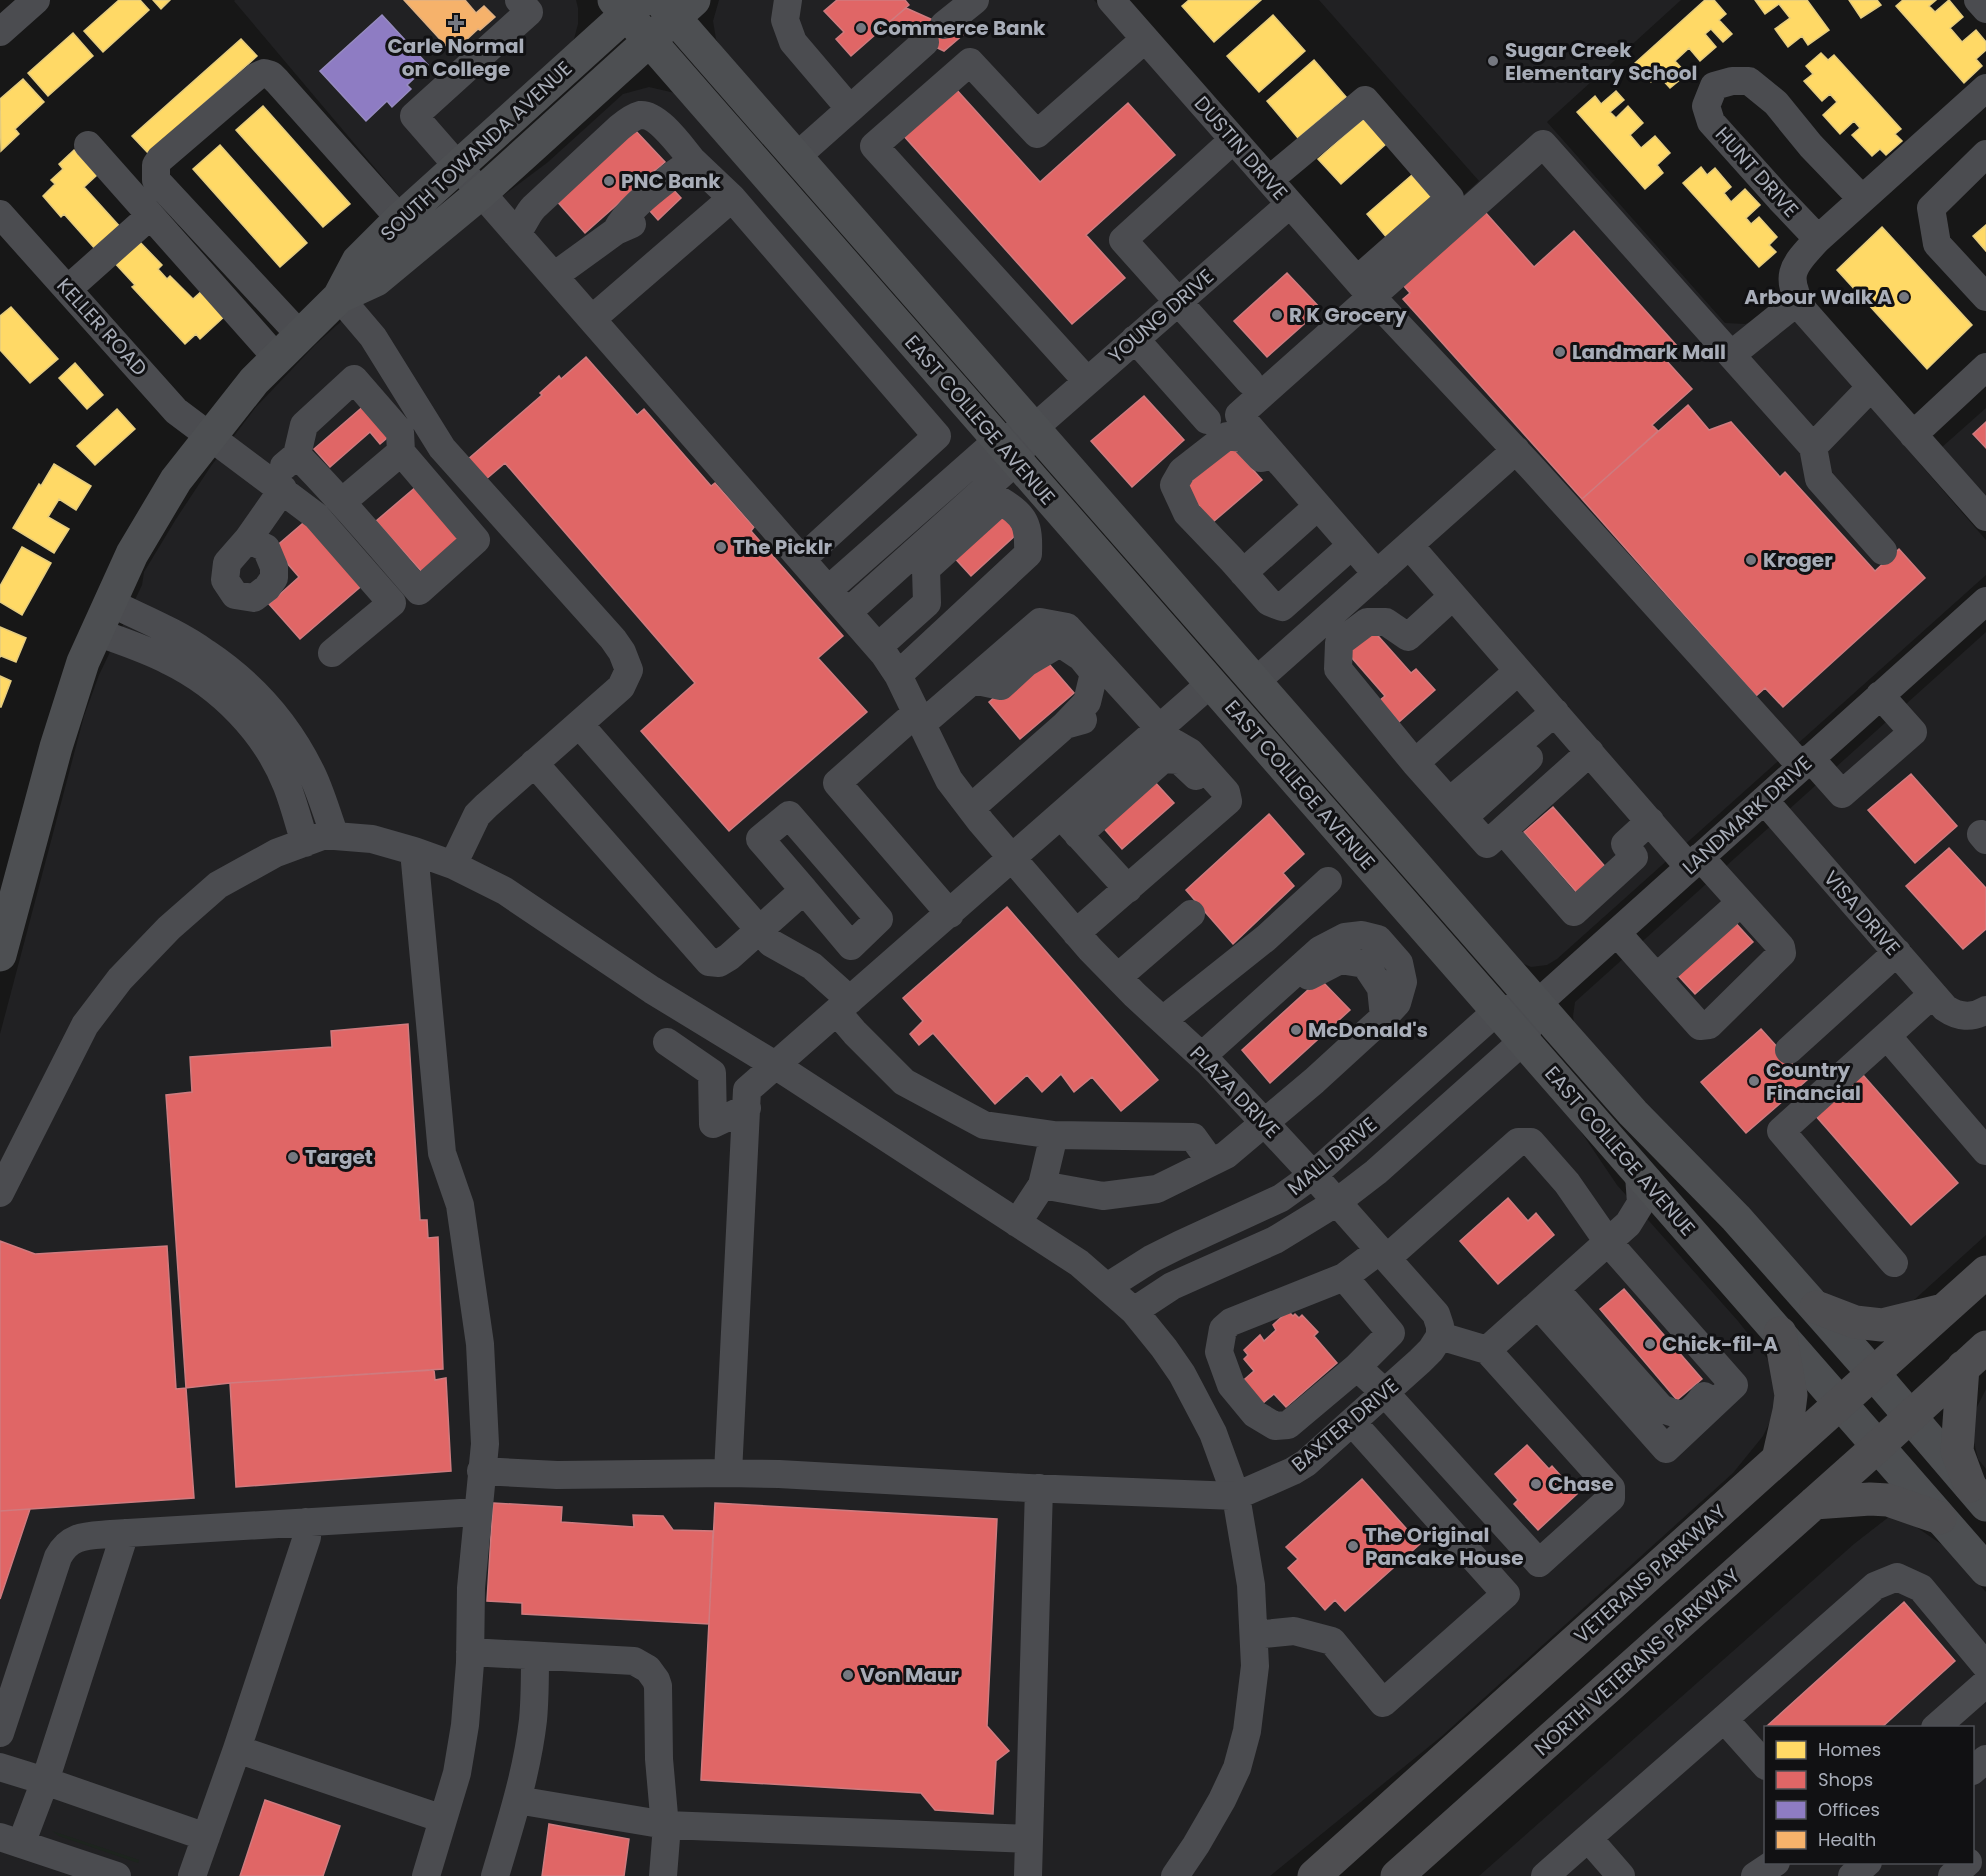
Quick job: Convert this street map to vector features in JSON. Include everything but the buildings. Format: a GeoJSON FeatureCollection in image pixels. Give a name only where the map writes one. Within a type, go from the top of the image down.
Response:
{"type":"FeatureCollection","features":[{"type":"Feature","properties":{"kind":"highway","name":"VETERANS PARKWAY"},"geometry":{"type":"LineString","coordinates":[[1314,1876],[1986,1272]]}},
{"type":"Feature","properties":{"kind":"highway"},"geometry":{"type":"LineString","coordinates":[[1816,1307],[1855,1322],[1882,1325],[1944,1310]]}},
{"type":"Feature","properties":{"kind":"highway"},"geometry":{"type":"LineString","coordinates":[[1778,1459],[1791,1395],[1780,1334]]}},
{"type":"Feature","properties":{"kind":"highway"},"geometry":{"type":"LineString","coordinates":[[1877,1448],[1975,1357]]}},
{"type":"Feature","properties":{"kind":"highway"},"geometry":{"type":"LineString","coordinates":[[1975,1357],[1957,1451],[1978,1496]]}},
{"type":"Feature","properties":{"kind":"highway","name":"NORTH VETERANS PARKWAY"},"geometry":{"type":"LineString","coordinates":[[1397,1876],[1877,1448]]}},
{"type":"Feature","properties":{"kind":"highway"},"geometry":{"type":"LineString","coordinates":[[1814,1503],[1888,1500],[1940,1518]]}},
{"type":"Feature","properties":{"kind":"main road","name":"SOUTH TOWANDA AVENUE"},"geometry":{"type":"LineString","coordinates":[[0,955],[56,747],[80,672],[109,602],[139,541],[176,480],[242,395],[276,357],[339,297],[358,261],[627,5]]}},
{"type":"Feature","properties":{"kind":"main road","name":"EAST COLLEGE AVENUE"},"geometry":{"type":"LineString","coordinates":[[627,5],[650,41],[1498,1010],[1877,1448],[1986,1570]]}},
{"type":"Feature","properties":{"kind":"main road","name":"SOUTH TOWANDA AVENUE"},"geometry":{"type":"LineString","coordinates":[[339,297],[376,280],[482,193],[650,41],[676,6]]}},
{"type":"Feature","properties":{"kind":"main road","name":"EAST COLLEGE AVENUE"},"geometry":{"type":"LineString","coordinates":[[676,6],[796,158],[1033,429],[1259,678],[1633,1113],[1736,1218],[1816,1307],[1978,1496]]}},
{"type":"Feature","properties":{"kind":"main road"},"geometry":{"type":"LineString","coordinates":[[1101,558],[1142,588],[1229,680],[1241,683],[1259,678]]}},
{"type":"Feature","properties":{"kind":"street"},"geometry":{"type":"LineString","coordinates":[[0,32],[36,0]]}},
{"type":"Feature","properties":{"kind":"street","name":"PLAZA DRIVE"},"geometry":{"type":"LineString","coordinates":[[519,0],[529,12],[414,116],[878,647],[898,675],[950,780],[1012,859],[1076,933],[1118,977],[1202,1056],[1314,1175],[1436,1314],[1440,1336]]}},
{"type":"Feature","properties":{"kind":"street"},"geometry":{"type":"LineString","coordinates":[[788,0],[785,20],[793,42],[850,109]]}},
{"type":"Feature","properties":{"kind":"street"},"geometry":{"type":"LineString","coordinates":[[796,158],[975,0]]}},
{"type":"Feature","properties":{"kind":"street","name":"DUSTIN DRIVE"},"geometry":{"type":"LineString","coordinates":[[1111,0],[1364,288],[1805,762],[1842,794],[1913,732],[1880,695]]}},
{"type":"Feature","properties":{"kind":"street"},"geometry":{"type":"LineString","coordinates":[[1978,0],[1986,9]]}},
{"type":"Feature","properties":{"kind":"street"},"geometry":{"type":"LineString","coordinates":[[1087,381],[874,146],[970,62],[1037,134],[1145,39]]}},
{"type":"Feature","properties":{"kind":"street"},"geometry":{"type":"LineString","coordinates":[[300,335],[156,180],[156,165],[160,159],[257,76],[264,73],[271,75],[277,81],[400,219]]}},
{"type":"Feature","properties":{"kind":"street","name":"HUNT DRIVE"},"geometry":{"type":"LineString","coordinates":[[1818,239],[1711,122],[1706,106],[1714,86],[1732,81],[1749,81],[1776,104],[1811,146],[1862,199]]}},
{"type":"Feature","properties":{"kind":"street"},"geometry":{"type":"LineString","coordinates":[[1986,88],[1818,239],[1803,255],[1792,273],[1793,292],[1804,311],[1986,518]]}},
{"type":"Feature","properties":{"kind":"street"},"geometry":{"type":"LineString","coordinates":[[1269,180],[1365,100],[1450,198],[1239,415],[1314,510]]}},
{"type":"Feature","properties":{"kind":"street"},"geometry":{"type":"LineString","coordinates":[[516,233],[521,229],[526,215],[534,207],[619,128],[640,115],[659,123],[688,165],[732,198],[937,436],[802,559]]}},
{"type":"Feature","properties":{"kind":"street"},"geometry":{"type":"LineString","coordinates":[[1233,140],[1123,240],[1249,381]]}},
{"type":"Feature","properties":{"kind":"street"},"geometry":{"type":"LineString","coordinates":[[1364,288],[1543,144],[1813,447],[1819,479],[1883,551]]}},
{"type":"Feature","properties":{"kind":"street"},"geometry":{"type":"LineString","coordinates":[[88,145],[276,357]]}},
{"type":"Feature","properties":{"kind":"street"},"geometry":{"type":"LineString","coordinates":[[1986,154],[1931,208],[1937,244],[1986,297]]}},
{"type":"Feature","properties":{"kind":"street"},"geometry":{"type":"LineString","coordinates":[[554,276],[616,231],[630,226],[679,183],[688,165]]}},
{"type":"Feature","properties":{"kind":"street"},"geometry":{"type":"LineString","coordinates":[[592,320],[732,198]]}},
{"type":"Feature","properties":{"kind":"street","name":"YOUNG DRIVE"},"geometry":{"type":"LineString","coordinates":[[1033,429],[1290,204]]}},
{"type":"Feature","properties":{"kind":"street","name":"KELLER ROAD"},"geometry":{"type":"LineString","coordinates":[[0,214],[176,411],[316,516],[392,603],[333,653]]}},
{"type":"Feature","properties":{"kind":"street"},"geometry":{"type":"LineString","coordinates":[[68,289],[150,216]]}},
{"type":"Feature","properties":{"kind":"street"},"geometry":{"type":"LineString","coordinates":[[339,297],[373,338],[442,448],[592,615],[622,652],[629,670],[621,687],[477,815],[453,865]]}},
{"type":"Feature","properties":{"kind":"street"},"geometry":{"type":"LineString","coordinates":[[1731,355],[1798,301]]}},
{"type":"Feature","properties":{"kind":"street"},"geometry":{"type":"LineString","coordinates":[[1136,339],[1207,420]]}},
{"type":"Feature","properties":{"kind":"street"},"geometry":{"type":"LineString","coordinates":[[1913,435],[1986,367]]}},
{"type":"Feature","properties":{"kind":"street"},"geometry":{"type":"LineString","coordinates":[[248,539],[276,484],[297,455],[303,425],[354,380],[400,432],[401,452],[476,540],[419,591],[342,502],[297,455]]}},
{"type":"Feature","properties":{"kind":"street"},"geometry":{"type":"LineString","coordinates":[[1813,447],[1871,387]]}},
{"type":"Feature","properties":{"kind":"street"},"geometry":{"type":"LineString","coordinates":[[828,590],[894,532],[1007,451],[1033,429]]}},
{"type":"Feature","properties":{"kind":"street"},"geometry":{"type":"LineString","coordinates":[[1352,545],[1282,607],[1269,602],[1186,513],[1174,485],[1182,471],[1227,436],[1242,438],[1352,545],[1377,574]]}},
{"type":"Feature","properties":{"kind":"street"},"geometry":{"type":"LineString","coordinates":[[1259,678],[1516,450]]}},
{"type":"Feature","properties":{"kind":"street"},"geometry":{"type":"LineString","coordinates":[[848,612],[913,554],[1007,451]]}},
{"type":"Feature","properties":{"kind":"street"},"geometry":{"type":"LineString","coordinates":[[342,502],[401,452]]}},
{"type":"Feature","properties":{"kind":"street"},"geometry":{"type":"LineString","coordinates":[[878,647],[927,603],[926,569],[1001,501],[1016,510],[1025,521],[1028,554],[898,675]]}},
{"type":"Feature","properties":{"kind":"street"},"geometry":{"type":"LineString","coordinates":[[1243,573],[1314,510]]}},
{"type":"Feature","properties":{"kind":"street"},"geometry":{"type":"LineString","coordinates":[[894,532],[913,554]]}},
{"type":"Feature","properties":{"kind":"street"},"geometry":{"type":"LineString","coordinates":[[1409,545],[1518,670],[1547,719],[1590,752],[1650,821],[1740,903],[1781,947],[1782,953],[1709,1025],[1700,1026],[1617,933]]}},
{"type":"Feature","properties":{"kind":"street"},"geometry":{"type":"LineString","coordinates":[[1453,596],[1408,638],[1386,622],[1367,622],[1339,644],[1338,669],[1415,763],[1487,844],[1590,752]]}},
{"type":"Feature","properties":{"kind":"street","name":"LANDMARK DRIVE"},"geometry":{"type":"LineString","coordinates":[[1524,1040],[1537,1004],[1986,601]]}},
{"type":"Feature","properties":{"kind":"street"},"geometry":{"type":"LineString","coordinates":[[109,602],[206,652],[241,679],[273,711],[294,741],[311,773],[335,836]]}},
{"type":"Feature","properties":{"kind":"street"},"geometry":{"type":"LineString","coordinates":[[950,914],[837,783],[973,680],[1040,622],[1067,627],[1171,741],[1190,752],[1226,792],[1228,801],[1076,933]]}},
{"type":"Feature","properties":{"kind":"street"},"geometry":{"type":"LineString","coordinates":[[96,632],[142,649],[184,669],[203,681],[237,711],[271,755],[286,784],[305,843]]}},
{"type":"Feature","properties":{"kind":"street"},"geometry":{"type":"LineString","coordinates":[[971,808],[1087,702],[1094,673],[1081,657],[1060,643],[1026,663],[1001,686],[973,680]]}},
{"type":"Feature","properties":{"kind":"street"},"geometry":{"type":"LineString","coordinates":[[1415,763],[1518,670]]}},
{"type":"Feature","properties":{"kind":"street"},"geometry":{"type":"LineString","coordinates":[[1070,826],[1160,729],[1211,683]]}},
{"type":"Feature","properties":{"kind":"street"},"geometry":{"type":"LineString","coordinates":[[1065,724],[1085,719],[1122,688]]}},
{"type":"Feature","properties":{"kind":"street"},"geometry":{"type":"LineString","coordinates":[[1457,809],[1547,719]]}},
{"type":"Feature","properties":{"kind":"street"},"geometry":{"type":"LineString","coordinates":[[579,724],[771,943],[812,966],[843,1006],[855,1034],[904,1082],[984,1125],[1054,1135],[1193,1137],[1211,1162]]}},
{"type":"Feature","properties":{"kind":"street"},"geometry":{"type":"LineString","coordinates":[[728,1473],[747,1090],[1012,859],[1070,826],[1163,759],[1179,760],[1205,785],[1211,816]]}},
{"type":"Feature","properties":{"kind":"street"},"geometry":{"type":"LineString","coordinates":[[534,763],[710,962],[719,963],[729,957],[804,890]]}},
{"type":"Feature","properties":{"kind":"street","name":"VISA DRIVE"},"geometry":{"type":"LineString","coordinates":[[1764,800],[1945,1008],[1953,1013],[1976,1013]]}},
{"type":"Feature","properties":{"kind":"street"},"geometry":{"type":"LineString","coordinates":[[1503,830],[1574,912],[1634,857],[1625,844],[1650,821]]}},
{"type":"Feature","properties":{"kind":"street"},"geometry":{"type":"LineString","coordinates":[[1070,826],[1128,890]]}},
{"type":"Feature","properties":{"kind":"street"},"geometry":{"type":"LineString","coordinates":[[0,1193],[86,1024],[120,980],[169,928],[218,885],[276,853],[322,836],[335,836],[372,839],[414,851],[453,865],[505,891],[652,990],[776,1065],[1079,1263],[1134,1311],[1164,1348],[1187,1384],[1213,1433],[1236,1496],[1251,1585],[1256,1666],[1247,1731],[1237,1768],[1222,1800],[1175,1876]]}},
{"type":"Feature","properties":{"kind":"street"},"geometry":{"type":"LineString","coordinates":[[414,851],[442,1153],[460,1205],[480,1344],[485,1444],[471,1588],[470,1652],[465,1725],[457,1773],[426,1876]]}},
{"type":"Feature","properties":{"kind":"street"},"geometry":{"type":"LineString","coordinates":[[1163,1020],[1266,938],[1328,881]]}},
{"type":"Feature","properties":{"kind":"street"},"geometry":{"type":"LineString","coordinates":[[1657,977],[1740,903]]}},
{"type":"Feature","properties":{"kind":"street"},"geometry":{"type":"LineString","coordinates":[[1118,977],[1191,914]]}},
{"type":"Feature","properties":{"kind":"street"},"geometry":{"type":"LineString","coordinates":[[1042,1185],[1103,1196],[1157,1189],[1226,1155],[1265,1123],[1397,1003],[1403,982],[1399,963],[1378,939],[1362,935],[1345,937],[1320,950],[1202,1056]]}},
{"type":"Feature","properties":{"kind":"street"},"geometry":{"type":"LineString","coordinates":[[1328,967],[1346,948],[1368,948],[1393,967],[1400,993]]}},
{"type":"Feature","properties":{"kind":"street"},"geometry":{"type":"LineString","coordinates":[[1789,1050],[1897,952]]}},
{"type":"Feature","properties":{"kind":"street"},"geometry":{"type":"LineString","coordinates":[[1234,1027],[1251,1031],[1307,977],[1340,960],[1365,964],[1381,988],[1384,1017]]}},
{"type":"Feature","properties":{"kind":"street"},"geometry":{"type":"LineString","coordinates":[[1894,1263],[1781,1131],[1933,994]]}},
{"type":"Feature","properties":{"kind":"street"},"geometry":{"type":"LineString","coordinates":[[1498,1010],[1537,1004]]}},
{"type":"Feature","properties":{"kind":"street","name":"MALL DRIVE"},"geometry":{"type":"LineString","coordinates":[[1107,1287],[1151,1259],[1281,1198],[1314,1175],[1498,1010]]}},
{"type":"Feature","properties":{"kind":"street"},"geometry":{"type":"LineString","coordinates":[[709,1025],[667,1042],[712,1073],[713,1124],[747,1108]]}},
{"type":"Feature","properties":{"kind":"street"},"geometry":{"type":"LineString","coordinates":[[1887,1036],[1986,1151]]}},
{"type":"Feature","properties":{"kind":"street","name":"MALL DRIVE"},"geometry":{"type":"LineString","coordinates":[[1134,1311],[1172,1286],[1275,1240],[1337,1202],[1376,1172],[1524,1040]]}},
{"type":"Feature","properties":{"kind":"street"},"geometry":{"type":"LineString","coordinates":[[1017,1223],[1042,1185],[1054,1135]]}},
{"type":"Feature","properties":{"kind":"street"},"geometry":{"type":"LineString","coordinates":[[1344,1277],[1391,1333],[1356,1367],[1288,1425],[1275,1426],[1255,1414],[1231,1385],[1219,1352],[1222,1329],[1231,1322],[1344,1277],[1383,1254],[1518,1142],[1531,1142],[1566,1183],[1608,1242],[1734,1385],[1666,1449],[1548,1297]]}},
{"type":"Feature","properties":{"kind":"street"},"geometry":{"type":"LineString","coordinates":[[1487,1350],[1628,1224],[1641,1203],[1639,1174]]}},
{"type":"Feature","properties":{"kind":"street"},"geometry":{"type":"LineString","coordinates":[[1548,1297],[1660,1407],[1677,1416],[1689,1413],[1703,1397],[1709,1383],[1647,1311],[1642,1281]]}},
{"type":"Feature","properties":{"kind":"street"},"geometry":{"type":"LineString","coordinates":[[1356,1367],[1384,1393],[1539,1563],[1611,1498],[1611,1488],[1487,1350],[1440,1336]]}},
{"type":"Feature","properties":{"kind":"street","name":"BAXTER DRIVE"},"geometry":{"type":"LineString","coordinates":[[1236,1496],[1293,1472],[1306,1463],[1431,1350],[1440,1336]]}},
{"type":"Feature","properties":{"kind":"street"},"geometry":{"type":"LineString","coordinates":[[1254,1635],[1294,1631],[1332,1641],[1383,1703],[1506,1594],[1352,1422]]}},
{"type":"Feature","properties":{"kind":"street"},"geometry":{"type":"LineString","coordinates":[[481,1471],[557,1475],[728,1473],[1236,1496]]}},
{"type":"Feature","properties":{"kind":"street"},"geometry":{"type":"LineString","coordinates":[[1029,1876],[1039,1488]]}},
{"type":"Feature","properties":{"kind":"street"},"geometry":{"type":"LineString","coordinates":[[0,1733],[58,1557],[63,1546],[70,1541],[83,1537],[126,1533],[477,1512]]}},
{"type":"Feature","properties":{"kind":"street"},"geometry":{"type":"LineString","coordinates":[[192,1876],[237,1749],[307,1537],[306,1522]]}},
{"type":"Feature","properties":{"kind":"street"},"geometry":{"type":"LineString","coordinates":[[114,1876],[10,1840],[45,1781],[126,1533]]}},
{"type":"Feature","properties":{"kind":"street"},"geometry":{"type":"LineString","coordinates":[[1545,1876],[1875,1586],[1897,1577],[1921,1588],[1986,1666]]}},
{"type":"Feature","properties":{"kind":"street"},"geometry":{"type":"LineString","coordinates":[[470,1652],[634,1661],[652,1673],[659,1694],[658,1760],[666,1825],[663,1876]]}},
{"type":"Feature","properties":{"kind":"street"},"geometry":{"type":"LineString","coordinates":[[495,1876],[517,1800],[532,1721],[536,1656]]}},
{"type":"Feature","properties":{"kind":"street"},"geometry":{"type":"LineString","coordinates":[[1937,1726],[1986,1683]]}},
{"type":"Feature","properties":{"kind":"street"},"geometry":{"type":"LineString","coordinates":[[1724,1719],[1764,1764]]}},
{"type":"Feature","properties":{"kind":"street"},"geometry":{"type":"LineString","coordinates":[[237,1749],[443,1819]]}},
{"type":"Feature","properties":{"kind":"street"},"geometry":{"type":"LineString","coordinates":[[1974,1769],[1986,1759]]}},
{"type":"Feature","properties":{"kind":"street"},"geometry":{"type":"LineString","coordinates":[[0,1767],[206,1838]]}},
{"type":"Feature","properties":{"kind":"street"},"geometry":{"type":"LineString","coordinates":[[517,1800],[666,1825],[1029,1839]]}},
{"type":"Feature","properties":{"kind":"street"},"geometry":{"type":"LineString","coordinates":[[1588,1838],[1622,1876]]}},
{"type":"Feature","properties":{"kind":"street"},"geometry":{"type":"LineString","coordinates":[[1974,1856],[1986,1847]]}},
{"type":"Feature","properties":{"kind":"street"},"geometry":{"type":"LineString","coordinates":[[1755,1876],[1774,1864]]}},
{"type":"Feature","properties":{"kind":"street"},"geometry":{"type":"LineString","coordinates":[[1952,1876],[1967,1864]]}},
{"type":"Feature","properties":{"kind":"shaded area"},"geometry":{"type":"Polygon","coordinates":[[[235,0],[576,0],[578,24],[574,39],[568,49],[402,200],[235,0]]]}},
{"type":"Feature","properties":{"kind":"shaded area"},"geometry":{"type":"Polygon","coordinates":[[[719,0],[1094,0],[1355,293],[1479,181],[1319,0],[1681,0],[1547,122],[1725,323],[1745,324],[1758,319],[1772,306],[1779,295],[1986,540],[1986,575],[1557,959],[1547,965],[1531,967],[1514,960],[726,56],[716,39],[713,21],[719,0]]]}},
{"type":"Feature","properties":{"kind":"shaded area"},"geometry":{"type":"Polygon","coordinates":[[[649,87],[675,93],[1569,1114],[1617,1185],[1738,1321],[1770,1362],[1777,1386],[1775,1412],[1763,1436],[1733,1473],[1442,1736],[1270,1876],[0,1876],[0,1034],[84,716],[99,675],[142,585],[144,572],[211,466],[256,407],[315,345],[368,297],[548,162],[623,94],[649,87]]]}},
{"type":"Feature","properties":{"kind":"shaded area"},"geometry":{"type":"Polygon","coordinates":[[[1986,408],[1986,497],[1942,447],[1986,408]]]}},
{"type":"Feature","properties":{"kind":"shaded area"},"geometry":{"type":"Polygon","coordinates":[[[1986,632],[1986,1235],[1914,1300],[1900,1307],[1864,1311],[1836,1300],[1821,1290],[1575,1031],[1573,1016],[1575,1002],[1986,632]]]}},
{"type":"Feature","properties":{"kind":"shaded area"},"geometry":{"type":"Polygon","coordinates":[[[1986,1389],[1986,1469],[1978,1459],[1973,1438],[1974,1413],[1986,1389]]]}},
{"type":"Feature","properties":{"kind":"shaded area"},"geometry":{"type":"Polygon","coordinates":[[[1890,1516],[1909,1522],[1944,1546],[1986,1592],[1986,1876],[1479,1876],[1854,1544],[1890,1516]]]}},
{"type":"Feature","properties":{"kind":"shaded area"},"geometry":{"type":"Polygon","coordinates":[[[52,1831],[139,1860],[138,1863],[59,1836],[52,1831]]]}},
{"type":"Feature","properties":{"kind":"place","name":"Carle Normal on College"},"geometry":{"type":"Point","coordinates":[456,23]}},
{"type":"Feature","properties":{"kind":"place","name":"Commerce Bank"},"geometry":{"type":"Point","coordinates":[861,28]}},
{"type":"Feature","properties":{"kind":"place","name":"Sugar Creek Elementary School"},"geometry":{"type":"Point","coordinates":[1493,61]}},
{"type":"Feature","properties":{"kind":"place","name":"PNC Bank"},"geometry":{"type":"Point","coordinates":[609,181]}},
{"type":"Feature","properties":{"kind":"place","name":"Arbour Walk A"},"geometry":{"type":"Point","coordinates":[1904,297]}},
{"type":"Feature","properties":{"kind":"place","name":"R K Grocery"},"geometry":{"type":"Point","coordinates":[1277,315]}},
{"type":"Feature","properties":{"kind":"place","name":"Landmark Mall"},"geometry":{"type":"Point","coordinates":[1560,352]}},
{"type":"Feature","properties":{"kind":"place","name":"The Picklr"},"geometry":{"type":"Point","coordinates":[721,547]}},
{"type":"Feature","properties":{"kind":"place","name":"Kroger"},"geometry":{"type":"Point","coordinates":[1751,560]}},
{"type":"Feature","properties":{"kind":"place","name":"McDonald's"},"geometry":{"type":"Point","coordinates":[1296,1030]}},
{"type":"Feature","properties":{"kind":"place","name":"Country Financial"},"geometry":{"type":"Point","coordinates":[1754,1081]}},
{"type":"Feature","properties":{"kind":"place","name":"Target"},"geometry":{"type":"Point","coordinates":[293,1157]}},
{"type":"Feature","properties":{"kind":"place","name":"Chick-fil-A"},"geometry":{"type":"Point","coordinates":[1650,1344]}},
{"type":"Feature","properties":{"kind":"place","name":"Chase"},"geometry":{"type":"Point","coordinates":[1536,1484]}},
{"type":"Feature","properties":{"kind":"place","name":"The Original Pancake House"},"geometry":{"type":"Point","coordinates":[1353,1546]}},
{"type":"Feature","properties":{"kind":"place","name":"Von Maur"},"geometry":{"type":"Point","coordinates":[848,1675]}}]}
